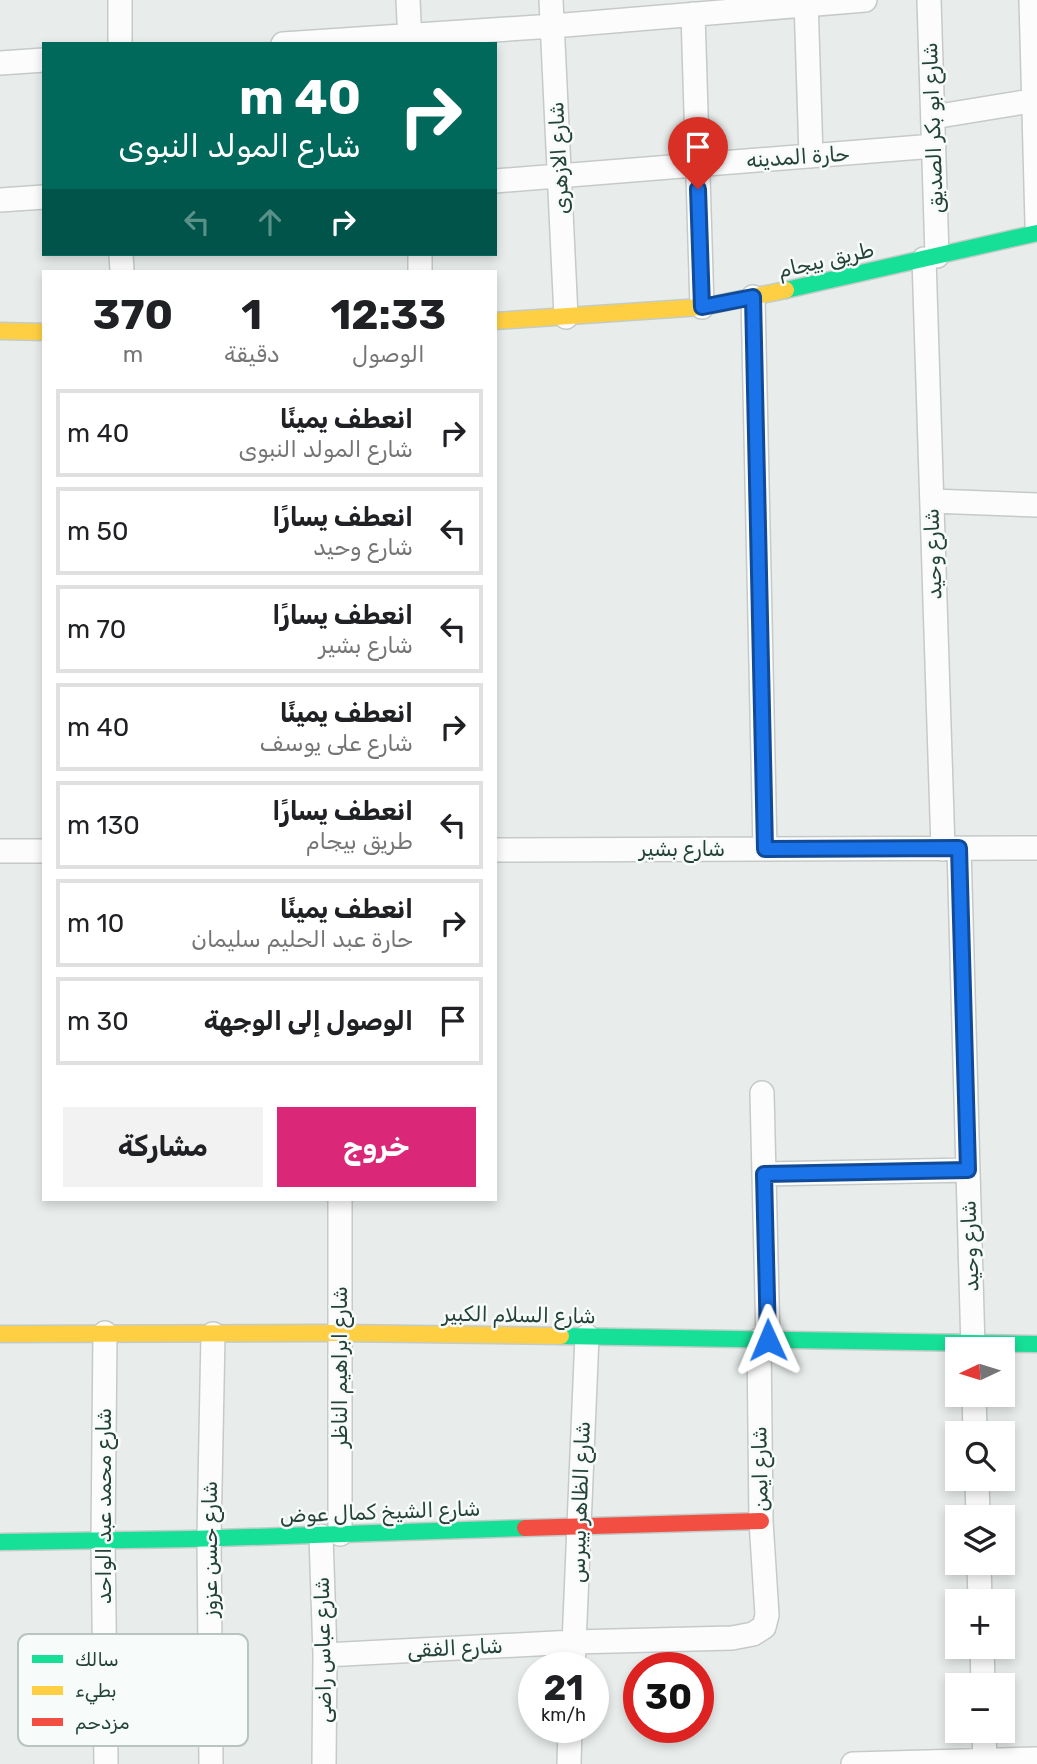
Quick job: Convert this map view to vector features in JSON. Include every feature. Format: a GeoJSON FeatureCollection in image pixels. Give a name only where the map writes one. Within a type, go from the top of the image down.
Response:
{"type":"FeatureCollection","features":[{"type":"Feature","properties":{"kind":"street"},"geometry":{"type":"LineString","coordinates":[[120,0],[120,42]]}},
{"type":"Feature","properties":{"kind":"street"},"geometry":{"type":"LineString","coordinates":[[408,0],[410,39]]}},
{"type":"Feature","properties":{"kind":"street","name":"شارع الازهرى"},"geometry":{"type":"LineString","coordinates":[[551,0],[566,317]]}},
{"type":"Feature","properties":{"kind":"street"},"geometry":{"type":"LineString","coordinates":[[333,42],[410,39],[806,2],[865,0]]}},
{"type":"Feature","properties":{"kind":"street","name":"شارع ابو بكر الصديق"},"geometry":{"type":"LineString","coordinates":[[929,0],[934,146],[930,257]]}},
{"type":"Feature","properties":{"kind":"street"},"geometry":{"type":"LineString","coordinates":[[1031,0],[1037,224]]}},
{"type":"Feature","properties":{"kind":"street"},"geometry":{"type":"LineString","coordinates":[[806,2],[811,156]]}},
{"type":"Feature","properties":{"kind":"street"},"geometry":{"type":"LineString","coordinates":[[693,14],[702,307]]}},
{"type":"Feature","properties":{"kind":"street"},"geometry":{"type":"LineString","coordinates":[[0,63],[42,60]]}},
{"type":"Feature","properties":{"kind":"street"},"geometry":{"type":"LineString","coordinates":[[933,117],[1035,100]]}},
{"type":"Feature","properties":{"kind":"street","name":"حارة المدينه"},"geometry":{"type":"LineString","coordinates":[[497,181],[934,146]]}},
{"type":"Feature","properties":{"kind":"street"},"geometry":{"type":"LineString","coordinates":[[0,200],[42,197]]}},
{"type":"Feature","properties":{"kind":"street","name":"طريق بيجام"},"geometry":{"type":"LineString","coordinates":[[497,321],[702,307],[1037,233]]}},
{"type":"Feature","properties":{"kind":"street","name":"شارع وحيد"},"geometry":{"type":"LineString","coordinates":[[930,257],[932,501],[968,1170],[972,1337]]}},
{"type":"Feature","properties":{"kind":"street"},"geometry":{"type":"LineString","coordinates":[[753,297],[765,849]]}},
{"type":"Feature","properties":{"kind":"street"},"geometry":{"type":"LineString","coordinates":[[0,331],[42,332]]}},
{"type":"Feature","properties":{"kind":"street"},"geometry":{"type":"LineString","coordinates":[[932,501],[1037,505]]}},
{"type":"Feature","properties":{"kind":"street","name":"شارع بشير"},"geometry":{"type":"LineString","coordinates":[[497,850],[1037,848]]}},
{"type":"Feature","properties":{"kind":"street"},"geometry":{"type":"LineString","coordinates":[[0,851],[42,850]]}},
{"type":"Feature","properties":{"kind":"street","name":"شارع ايمن"},"geometry":{"type":"LineString","coordinates":[[762,1094],[764,1340],[761,1521],[765,1598]]}},
{"type":"Feature","properties":{"kind":"street"},"geometry":{"type":"LineString","coordinates":[[764,1174],[968,1170]]}},
{"type":"Feature","properties":{"kind":"street","name":"شارع ابراهيم الناظر"},"geometry":{"type":"LineString","coordinates":[[331,1535],[340,1333],[340,1201]]}},
{"type":"Feature","properties":{"kind":"street","name":"شارع محمد عبد الواحد"},"geometry":{"type":"LineString","coordinates":[[104,1634],[105,1333]]}},
{"type":"Feature","properties":{"kind":"street","name":"شارع السلام الكبير"},"geometry":{"type":"LineString","coordinates":[[0,1334],[340,1333],[945,1345]]}},
{"type":"Feature","properties":{"kind":"street","name":"شارع حسن عزوز"},"geometry":{"type":"LineString","coordinates":[[210,1634],[213,1334]]}},
{"type":"Feature","properties":{"kind":"street","name":"شارع الظاهر بيبرس"},"geometry":{"type":"LineString","coordinates":[[574,1652],[587,1336]]}},
{"type":"Feature","properties":{"kind":"street","name":"شارع السلام الكبير"},"geometry":{"type":"LineString","coordinates":[[1015,1345],[1037,1344]]}},
{"type":"Feature","properties":{"kind":"street","name":"شارع الشيخ كمال عوض"},"geometry":{"type":"LineString","coordinates":[[0,1542],[331,1535],[761,1521]]}},
{"type":"Feature","properties":{"kind":"street","name":"شارع عباس راضى"},"geometry":{"type":"LineString","coordinates":[[324,1764],[325,1655],[331,1535]]}},
{"type":"Feature","properties":{"kind":"street","name":"شارع الفقى"},"geometry":{"type":"LineString","coordinates":[[325,1655],[574,1642],[732,1638],[753,1634],[764,1628],[767,1615],[765,1598]]}},
{"type":"Feature","properties":{"kind":"street"},"geometry":{"type":"LineString","coordinates":[[569,1764],[570,1743]]}},
{"type":"Feature","properties":{"kind":"street"},"geometry":{"type":"LineString","coordinates":[[984,1743],[985,1762]]}},
{"type":"Feature","properties":{"kind":"street","name":"شارع محمد عبد الواحد"},"geometry":{"type":"LineString","coordinates":[[106,1746],[106,1764]]}},
{"type":"Feature","properties":{"kind":"street","name":"شارع حسن عزوز"},"geometry":{"type":"LineString","coordinates":[[211,1746],[211,1764]]}},
{"type":"Feature","properties":{"kind":"street"},"geometry":{"type":"LineString","coordinates":[[853,1764],[1037,1759]]}},
{"type":"Feature","properties":{"kind":"traffic: fast"},"geometry":{"type":"LineString","coordinates":[[786,290],[1037,233]]}},
{"type":"Feature","properties":{"kind":"traffic: fast"},"geometry":{"type":"LineString","coordinates":[[561,1336],[1037,1344]]}},
{"type":"Feature","properties":{"kind":"traffic: fast"},"geometry":{"type":"LineString","coordinates":[[0,1542],[525,1528]]}},
{"type":"Feature","properties":{"kind":"traffic: slow"},"geometry":{"type":"LineString","coordinates":[[497,321],[702,307],[786,290]]}},
{"type":"Feature","properties":{"kind":"traffic: slow"},"geometry":{"type":"LineString","coordinates":[[0,331],[42,332]]}},
{"type":"Feature","properties":{"kind":"traffic: slow"},"geometry":{"type":"LineString","coordinates":[[0,1334],[340,1333],[561,1336]]}},
{"type":"Feature","properties":{"kind":"traffic: jam"},"geometry":{"type":"LineString","coordinates":[[525,1528],[761,1521]]}},
{"type":"Feature","properties":{"kind":"route"},"geometry":{"type":"LineString","coordinates":[[698,189],[702,307],[753,297],[765,849],[959,848],[968,1170],[764,1174],[768,1340]]}}]}
